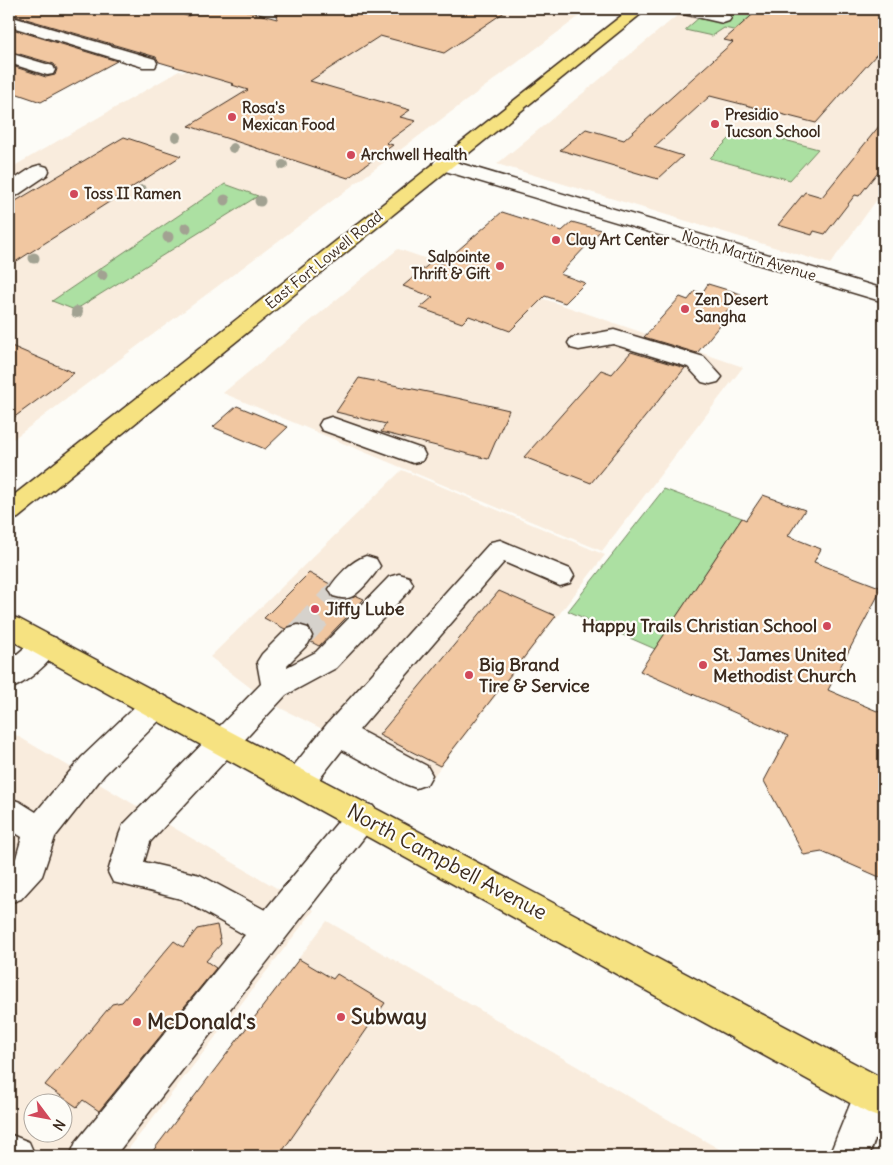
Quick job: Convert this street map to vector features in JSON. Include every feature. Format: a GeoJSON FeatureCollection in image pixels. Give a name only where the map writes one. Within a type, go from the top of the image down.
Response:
{"type":"FeatureCollection","features":[{"type":"Feature","properties":{"kind":"main road","name":"East Fort Lowell Road"},"geometry":{"type":"LineString","coordinates":[[9,512],[242,328],[442,164],[639,9]]}},
{"type":"Feature","properties":{"kind":"main road","name":"North Campbell Avenue"},"geometry":{"type":"LineString","coordinates":[[9,626],[878,1096]]}},
{"type":"Feature","properties":{"kind":"street"},"geometry":{"type":"LineString","coordinates":[[680,9],[723,18]]}},
{"type":"Feature","properties":{"kind":"street"},"geometry":{"type":"LineString","coordinates":[[9,21],[149,63]]}},
{"type":"Feature","properties":{"kind":"street"},"geometry":{"type":"LineString","coordinates":[[9,58],[47,70]]}},
{"type":"Feature","properties":{"kind":"street","name":"North Martin Avenue"},"geometry":{"type":"LineString","coordinates":[[442,164],[884,296]]}},
{"type":"Feature","properties":{"kind":"street"},"geometry":{"type":"LineString","coordinates":[[9,192],[40,171]]}},
{"type":"Feature","properties":{"kind":"street"},"geometry":{"type":"LineString","coordinates":[[579,343],[614,337],[622,339],[696,362],[710,377]]}},
{"type":"Feature","properties":{"kind":"street"},"geometry":{"type":"LineString","coordinates":[[331,425],[413,455]]}},
{"type":"Feature","properties":{"kind":"street"},"geometry":{"type":"LineString","coordinates":[[299,782],[338,733],[500,549],[560,576]]}},
{"type":"Feature","properties":{"kind":"street"},"geometry":{"type":"LineString","coordinates":[[342,589],[366,566]]}},
{"type":"Feature","properties":{"kind":"street"},"geometry":{"type":"LineString","coordinates":[[271,931],[188,886],[125,872],[136,835],[276,687],[326,660],[399,584]]}},
{"type":"Feature","properties":{"kind":"street"},"geometry":{"type":"LineString","coordinates":[[276,687],[272,662],[298,636]]}},
{"type":"Feature","properties":{"kind":"street"},"geometry":{"type":"LineString","coordinates":[[9,678],[46,646]]}},
{"type":"Feature","properties":{"kind":"street"},"geometry":{"type":"LineString","coordinates":[[9,888],[30,866],[40,830],[93,766],[156,704]]}},
{"type":"Feature","properties":{"kind":"street"},"geometry":{"type":"LineString","coordinates":[[338,733],[416,776]]}},
{"type":"Feature","properties":{"kind":"street"},"geometry":{"type":"LineString","coordinates":[[9,812],[40,830]]}},
{"type":"Feature","properties":{"kind":"street"},"geometry":{"type":"LineString","coordinates":[[89,1156],[362,816]]}},
{"type":"Feature","properties":{"kind":"street"},"geometry":{"type":"LineString","coordinates":[[849,1156],[878,1096]]}},
{"type":"Feature","properties":{"kind":"street"},"geometry":{"type":"LineString","coordinates":[[9,1154],[15,1156]]}},
{"type":"Feature","properties":{"kind":"shaded area"},"geometry":{"type":"Polygon","coordinates":[[[294,9],[589,9],[9,442],[9,169],[179,71],[184,72],[294,9]]]}},
{"type":"Feature","properties":{"kind":"shaded area","name":"Presidio Tucson School"},"geometry":{"type":"Polygon","coordinates":[[[685,9],[772,9],[884,34],[884,190],[830,264],[497,164],[685,9]]]}},
{"type":"Feature","properties":{"kind":"shaded area"},"geometry":{"type":"Polygon","coordinates":[[[398,249],[743,367],[602,551],[223,393],[398,249]]]}},
{"type":"Feature","properties":{"kind":"shaded area"},"geometry":{"type":"Polygon","coordinates":[[[402,470],[605,555],[429,782],[272,704],[210,657],[402,470]]]}},
{"type":"Feature","properties":{"kind":"shaded area"},"geometry":{"type":"Polygon","coordinates":[[[9,731],[314,910],[123,1156],[9,1156],[9,731]]]}},
{"type":"Feature","properties":{"kind":"shaded area"},"geometry":{"type":"Polygon","coordinates":[[[327,921],[731,1156],[149,1156],[327,921]]]}},
{"type":"Feature","properties":{"kind":"green space"},"geometry":{"type":"Polygon","coordinates":[[[709,9],[770,9],[835,23],[738,31],[724,28],[712,36],[685,30],[709,9]]]}},
{"type":"Feature","properties":{"kind":"green space"},"geometry":{"type":"Polygon","coordinates":[[[740,128],[818,149],[790,180],[710,158],[740,128]]]}},
{"type":"Feature","properties":{"kind":"green space"},"geometry":{"type":"Polygon","coordinates":[[[225,184],[258,196],[75,310],[52,301],[225,184]]]}},
{"type":"Feature","properties":{"kind":"green space"},"geometry":{"type":"Polygon","coordinates":[[[664,489],[742,518],[655,649],[568,611],[664,489]]]}},
{"type":"Feature","properties":{"kind":"building"},"geometry":{"type":"Polygon","coordinates":[[[9,9],[164,9],[188,16],[201,9],[240,9],[277,19],[278,9],[509,9],[444,53],[380,36],[310,81],[410,110],[400,117],[416,121],[386,143],[393,145],[348,178],[189,126],[248,90],[232,85],[234,84],[159,62],[156,57],[9,14],[9,9]]]}},
{"type":"Feature","properties":{"kind":"building"},"geometry":{"type":"Polygon","coordinates":[[[759,9],[884,9],[884,46],[816,123],[710,96],[654,147],[683,156],[658,179],[560,150],[586,129],[624,140],[733,42],[724,40],[759,9]]]}},
{"type":"Feature","properties":{"kind":"building"},"geometry":{"type":"Polygon","coordinates":[[[9,28],[117,61],[41,102],[9,91],[9,65],[46,77],[55,75],[57,69],[54,64],[9,51],[9,28]]]}},
{"type":"Feature","properties":{"kind":"building"},"geometry":{"type":"Polygon","coordinates":[[[884,120],[884,164],[859,196],[855,195],[825,234],[814,231],[812,235],[778,225],[805,192],[822,197],[884,120]]]}},
{"type":"Feature","properties":{"kind":"building"},"geometry":{"type":"Polygon","coordinates":[[[124,137],[181,156],[9,266],[9,205],[124,137]]]}},
{"type":"Feature","properties":{"kind":"building"},"geometry":{"type":"Polygon","coordinates":[[[502,212],[562,231],[572,222],[601,230],[560,274],[585,283],[565,303],[545,296],[510,331],[469,316],[462,323],[420,308],[433,297],[403,286],[433,261],[442,264],[502,212]]]}},
{"type":"Feature","properties":{"kind":"building"},"geometry":{"type":"Polygon","coordinates":[[[708,284],[741,294],[725,313],[729,314],[697,353],[644,337],[680,297],[688,300],[695,291],[702,293],[708,284]]]}},
{"type":"Feature","properties":{"kind":"building"},"geometry":{"type":"Polygon","coordinates":[[[9,345],[74,373],[9,421],[9,345]]]}},
{"type":"Feature","properties":{"kind":"building"},"geometry":{"type":"Polygon","coordinates":[[[631,352],[685,368],[591,483],[524,457],[601,370],[612,374],[631,352]]]}},
{"type":"Feature","properties":{"kind":"building"},"geometry":{"type":"Polygon","coordinates":[[[359,378],[509,410],[488,459],[381,432],[386,424],[336,412],[359,378]]]}},
{"type":"Feature","properties":{"kind":"building"},"geometry":{"type":"Polygon","coordinates":[[[237,406],[288,427],[265,449],[213,427],[237,406]]]}},
{"type":"Feature","properties":{"kind":"building"},"geometry":{"type":"Polygon","coordinates":[[[763,495],[805,510],[788,536],[821,549],[814,562],[882,588],[828,690],[884,714],[884,879],[822,852],[804,855],[764,781],[788,736],[640,671],[742,518],[746,520],[763,495]]]}},
{"type":"Feature","properties":{"kind":"building","name":"Jiffy Lube"},"geometry":{"type":"Polygon","coordinates":[[[309,573],[330,584],[327,590],[332,598],[346,600],[357,596],[364,599],[319,646],[311,642],[314,635],[309,626],[297,623],[285,629],[264,618],[309,573]]]}},
{"type":"Feature","properties":{"kind":"building","name":"Big Brand Tire & Service"},"geometry":{"type":"Polygon","coordinates":[[[499,591],[556,616],[440,766],[379,735],[499,591]]]}},
{"type":"Feature","properties":{"kind":"building","name":"McDonald's"},"geometry":{"type":"Polygon","coordinates":[[[217,925],[221,944],[206,961],[216,968],[99,1111],[83,1100],[77,1107],[72,1104],[72,1092],[55,1092],[45,1085],[112,1004],[122,1002],[174,941],[183,947],[197,929],[217,925]]]}},
{"type":"Feature","properties":{"kind":"building"},"geometry":{"type":"Polygon","coordinates":[[[299,959],[333,979],[337,974],[385,1003],[279,1156],[149,1156],[299,959]]]}},
{"type":"Feature","properties":{"kind":"tunnel"},"geometry":{"type":"LineString","coordinates":[[298,636],[343,589]]}},
{"type":"Feature","properties":{"kind":"place","name":"Rosa's Mexican Food"},"geometry":{"type":"Point","coordinates":[232,117]}},
{"type":"Feature","properties":{"kind":"place","name":"Presidio Tucson School"},"geometry":{"type":"Point","coordinates":[715,124]}},
{"type":"Feature","properties":{"kind":"place","name":"Archwell Health"},"geometry":{"type":"Point","coordinates":[351,155]}},
{"type":"Feature","properties":{"kind":"place","name":"Toss II Ramen"},"geometry":{"type":"Point","coordinates":[74,194]}},
{"type":"Feature","properties":{"kind":"place","name":"Clay Art Center"},"geometry":{"type":"Point","coordinates":[556,240]}},
{"type":"Feature","properties":{"kind":"place","name":"Salpointe Thrift & Gift"},"geometry":{"type":"Point","coordinates":[500,266]}},
{"type":"Feature","properties":{"kind":"place","name":"Zen Desert Sangha"},"geometry":{"type":"Point","coordinates":[685,309]}},
{"type":"Feature","properties":{"kind":"place","name":"Jiffy Lube"},"geometry":{"type":"Point","coordinates":[315,609]}},
{"type":"Feature","properties":{"kind":"place","name":"Happy Trails Christian School"},"geometry":{"type":"Point","coordinates":[827,626]}},
{"type":"Feature","properties":{"kind":"place","name":"St. James United Methodist Church"},"geometry":{"type":"Point","coordinates":[703,665]}},
{"type":"Feature","properties":{"kind":"place","name":"Big Brand Tire & Service"},"geometry":{"type":"Point","coordinates":[469,675]}},
{"type":"Feature","properties":{"kind":"place","name":"Subway"},"geometry":{"type":"Point","coordinates":[341,1017]}},
{"type":"Feature","properties":{"kind":"place","name":"McDonald's"},"geometry":{"type":"Point","coordinates":[137,1022]}}]}
